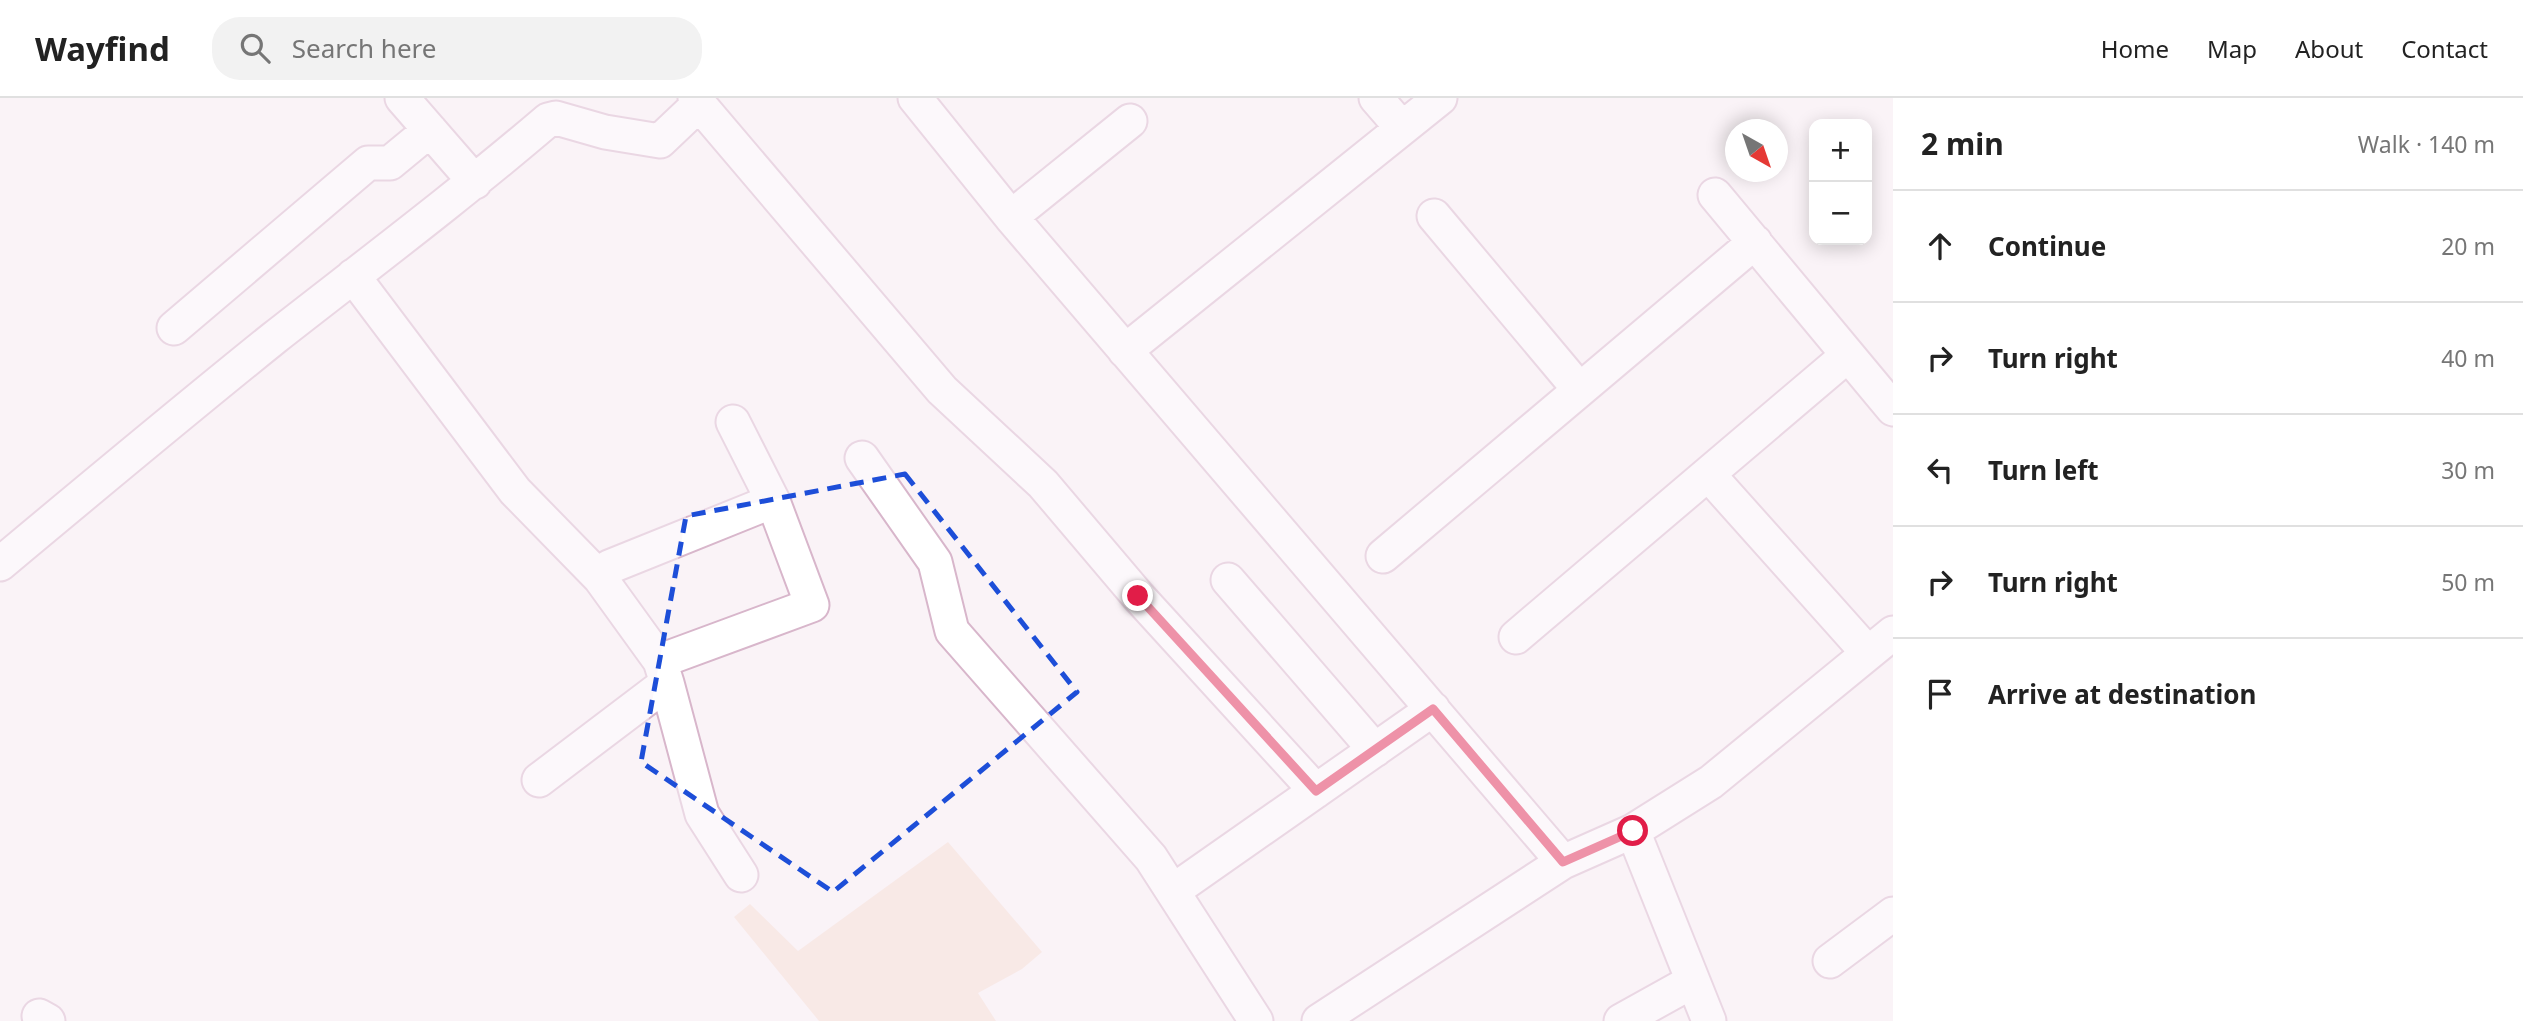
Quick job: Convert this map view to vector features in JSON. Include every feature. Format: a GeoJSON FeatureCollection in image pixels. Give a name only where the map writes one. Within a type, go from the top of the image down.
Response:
{"type":"FeatureCollection","features":[{"type":"Feature","properties":{"kind":"street"},"geometry":{"type":"LineString","coordinates":[[402,98],[475,182]]}},
{"type":"Feature","properties":{"kind":"street"},"geometry":{"type":"LineString","coordinates":[[915,98],[1125,351],[1563,862]]}},
{"type":"Feature","properties":{"kind":"street"},"geometry":{"type":"LineString","coordinates":[[1376,98],[1402,128]]}},
{"type":"Feature","properties":{"kind":"street"},"geometry":{"type":"LineString","coordinates":[[1125,351],[1440,98]]}},
{"type":"Feature","properties":{"kind":"street"},"geometry":{"type":"LineString","coordinates":[[0,564],[211,389],[475,182],[548,120],[556,118],[605,132],[660,141],[697,101],[942,390],[1043,484],[1138,596],[1316,791]]}},
{"type":"Feature","properties":{"kind":"street"},"geometry":{"type":"LineString","coordinates":[[1012,217],[1130,121]]}},
{"type":"Feature","properties":{"kind":"street"},"geometry":{"type":"LineString","coordinates":[[174,328],[368,163],[390,163],[430,130]]}},
{"type":"Feature","properties":{"kind":"street"},"geometry":{"type":"LineString","coordinates":[[1715,195],[1893,409]]}},
{"type":"Feature","properties":{"kind":"street"},"geometry":{"type":"LineString","coordinates":[[1434,216],[1579,389]]}},
{"type":"Feature","properties":{"kind":"street"},"geometry":{"type":"LineString","coordinates":[[1383,556],[1755,242]]}},
{"type":"Feature","properties":{"kind":"street"},"geometry":{"type":"LineString","coordinates":[[353,276],[515,491],[600,578],[663,672],[702,814],[741,875]]}},
{"type":"Feature","properties":{"kind":"street"},"geometry":{"type":"LineString","coordinates":[[1516,637],[1848,355]]}},
{"type":"Feature","properties":{"kind":"street"},"geometry":{"type":"LineString","coordinates":[[539,780],[663,672],[812,605],[774,501],[733,422]]}},
{"type":"Feature","properties":{"kind":"street"},"geometry":{"type":"LineString","coordinates":[[862,458],[935,562],[952,631],[1151,858],[1256,1021]]}},
{"type":"Feature","properties":{"kind":"street"},"geometry":{"type":"LineString","coordinates":[[1319,1021],[1563,862],[1633,831],[1711,782],[1881,643],[1708,474]]}},
{"type":"Feature","properties":{"kind":"street"},"geometry":{"type":"LineString","coordinates":[[600,578],[609,567],[774,501]]}},
{"type":"Feature","properties":{"kind":"street"},"geometry":{"type":"LineString","coordinates":[[1228,580],[1375,750]]}},
{"type":"Feature","properties":{"kind":"street"},"geometry":{"type":"LineString","coordinates":[[1173,891],[1433,709]]}},
{"type":"Feature","properties":{"kind":"street"},"geometry":{"type":"LineString","coordinates":[[1633,831],[1709,1021]]}},
{"type":"Feature","properties":{"kind":"street"},"geometry":{"type":"LineString","coordinates":[[1830,961],[1893,914]]}},
{"type":"Feature","properties":{"kind":"street"},"geometry":{"type":"LineString","coordinates":[[1621,1021],[1693,981]]}},
{"type":"Feature","properties":{"kind":"highlighted area"},"geometry":{"type":"Polygon","coordinates":[[[905,474],[1077,692],[833,892],[641,762],[686,516],[905,474]]]}},
{"type":"Feature","properties":{"kind":"shaded area"},"geometry":{"type":"Polygon","coordinates":[[[948,842],[1042,952],[1022,969],[978,993],[996,1021],[819,1021],[734,917],[750,904],[798,951],[948,842]]]}},
{"type":"Feature","properties":{"kind":"route"},"geometry":{"type":"LineString","coordinates":[[1138,596],[1316,791],[1433,709],[1563,862],[1633,831]]}}]}
